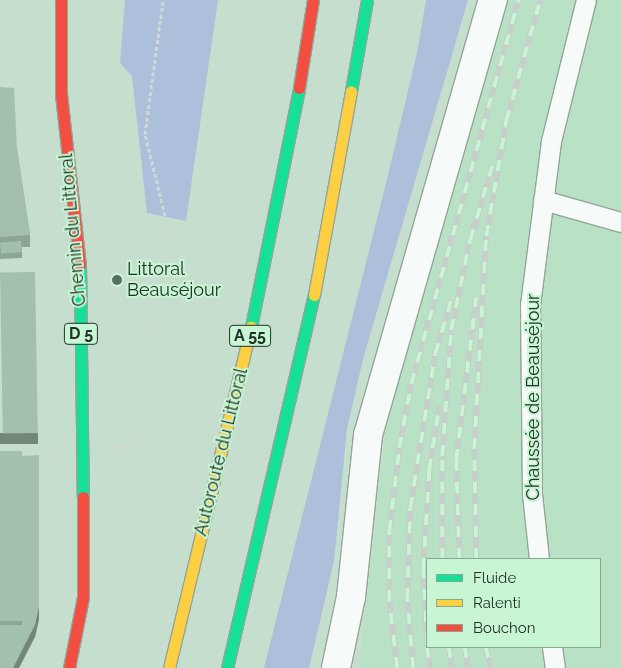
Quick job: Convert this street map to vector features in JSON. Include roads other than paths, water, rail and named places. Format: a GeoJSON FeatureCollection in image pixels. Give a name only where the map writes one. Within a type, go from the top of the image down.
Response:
{"type":"FeatureCollection","features":[{"type":"Feature","properties":{"kind":"main road","name":"Chemin du Littoral"},"geometry":{"type":"LineString","coordinates":[[61,0],[61,94],[80,269],[83,451],[83,597],[69,668]]}},
{"type":"Feature","properties":{"kind":"main road","name":"Autoroute du Littoral"},"geometry":{"type":"LineString","coordinates":[[169,668],[252,323],[291,142],[313,0]]}},
{"type":"Feature","properties":{"kind":"main road"},"geometry":{"type":"LineString","coordinates":[[227,668],[320,269],[364,29],[367,0]]}},
{"type":"Feature","properties":{"kind":"main road"},"geometry":{"type":"LineString","coordinates":[[364,29],[378,0]]}},
{"type":"Feature","properties":{"kind":"street"},"geometry":{"type":"LineString","coordinates":[[336,668],[351,597],[368,435],[493,0]]}},
{"type":"Feature","properties":{"kind":"lane","name":"Chaussée de Beauséjour"},"geometry":{"type":"LineString","coordinates":[[539,558],[532,494],[530,305],[551,142],[586,0]]}},
{"type":"Feature","properties":{"kind":"lane"},"geometry":{"type":"LineString","coordinates":[[543,200],[621,222]]}},
{"type":"Feature","properties":{"kind":"lane"},"geometry":{"type":"LineString","coordinates":[[552,648],[556,668]]}},
{"type":"Feature","properties":{"kind":"railway"},"geometry":{"type":"LineString","coordinates":[[397,668],[389,601],[389,531],[399,448],[411,384],[518,0]]}},
{"type":"Feature","properties":{"kind":"railway"},"geometry":{"type":"LineString","coordinates":[[476,558],[474,449],[486,236],[506,121],[540,0]]}},
{"type":"Feature","properties":{"kind":"railway"},"geometry":{"type":"LineString","coordinates":[[442,558],[442,456],[451,330],[470,240],[492,166]]}},
{"type":"Feature","properties":{"kind":"railway"},"geometry":{"type":"LineString","coordinates":[[459,558],[456,460],[476,298]]}},
{"type":"Feature","properties":{"kind":"railway"},"geometry":{"type":"LineString","coordinates":[[413,668],[407,599],[410,508],[435,354],[451,300]]}},
{"type":"Feature","properties":{"kind":"railway"},"geometry":{"type":"LineString","coordinates":[[426,625],[423,569],[429,470],[439,406]]}},
{"type":"Feature","properties":{"kind":"railway"},"geometry":{"type":"LineString","coordinates":[[427,648],[431,668]]}},
{"type":"Feature","properties":{"kind":"railway"},"geometry":{"type":"LineString","coordinates":[[449,648],[452,668]]}},
{"type":"Feature","properties":{"kind":"railway"},"geometry":{"type":"LineString","coordinates":[[465,648],[468,668]]}},
{"type":"Feature","properties":{"kind":"railway"},"geometry":{"type":"LineString","coordinates":[[486,648],[491,668]]}},
{"type":"Feature","properties":{"kind":"place","name":"Littoral Beauséjour"},"geometry":{"type":"Point","coordinates":[117,280]}}]}
